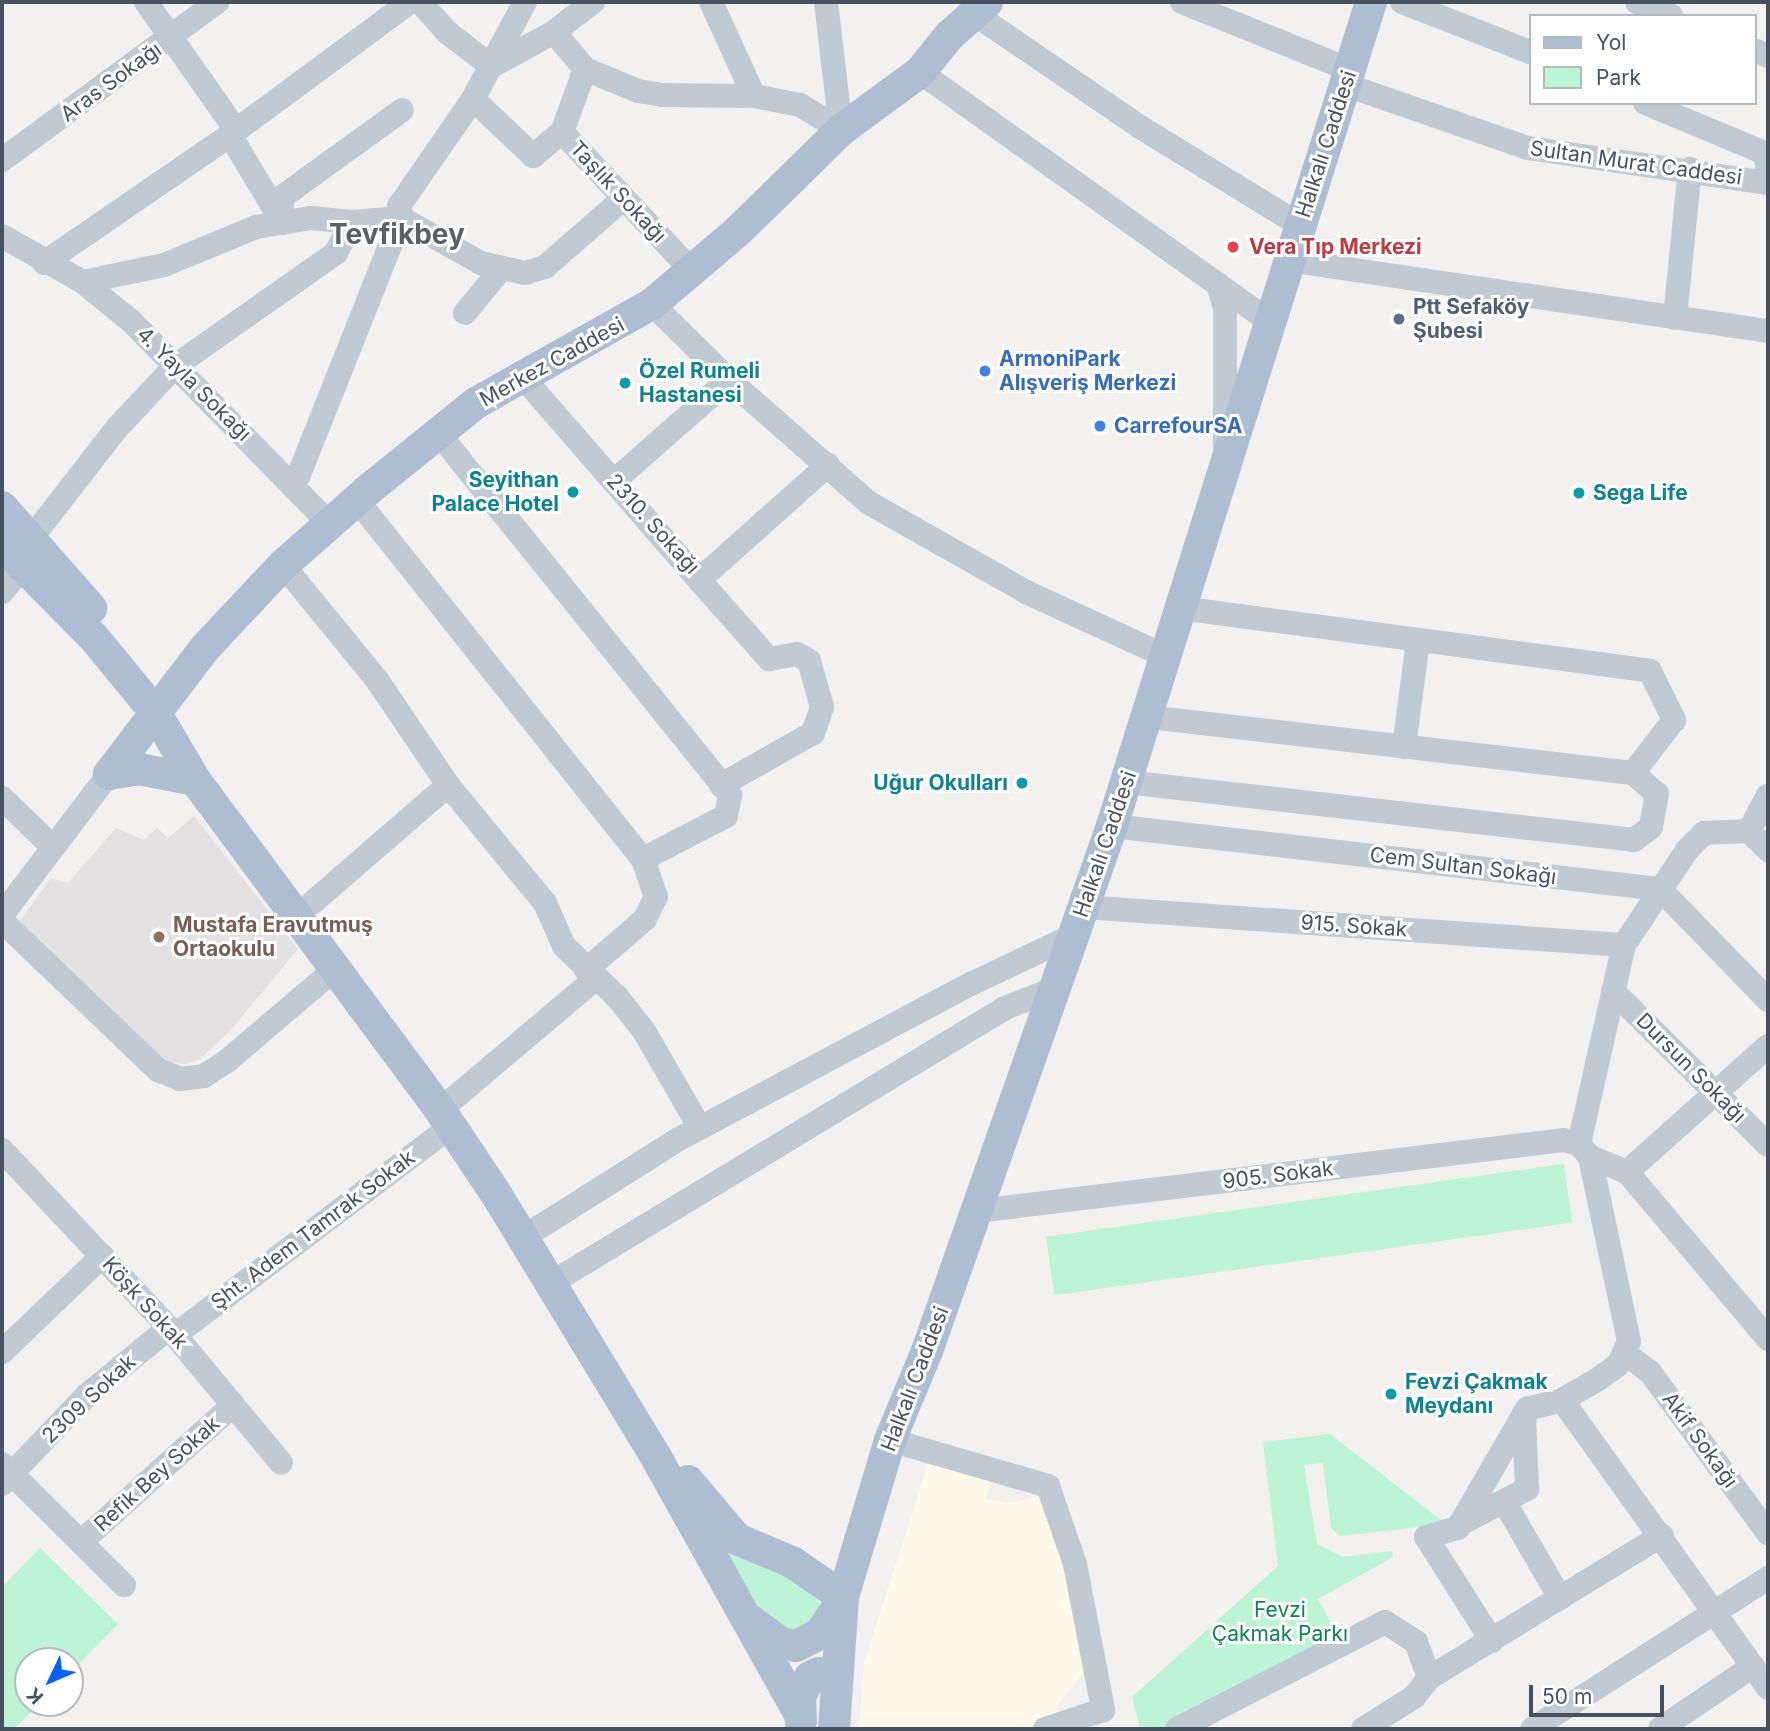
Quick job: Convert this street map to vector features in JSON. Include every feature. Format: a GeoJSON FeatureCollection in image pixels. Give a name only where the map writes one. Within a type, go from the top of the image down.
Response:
{"type":"FeatureCollection","features":[{"type":"Feature","properties":{"kind":"main road","name":"Halkalı Caddesi"},"geometry":{"type":"LineString","coordinates":[[834,1729],[843,1597],[890,1440],[977,1212],[1112,826],[1268,320],[1371,2]]}},
{"type":"Feature","properties":{"kind":"main road","name":"Merkez Caddesi"},"geometry":{"type":"LineString","coordinates":[[108,774],[205,648],[283,565],[357,500],[476,403],[521,375],[600,337],[652,304],[841,130],[920,72],[980,8]]}},
{"type":"Feature","properties":{"kind":"main road"},"geometry":{"type":"LineString","coordinates":[[2,507],[18,551],[95,639],[162,704],[312,903],[449,1112],[656,1457],[746,1617],[801,1722]]}},
{"type":"Feature","properties":{"kind":"main road"},"geometry":{"type":"LineString","coordinates":[[162,704],[195,780],[335,969],[538,1228],[704,1504],[737,1539],[792,1562],[843,1597],[825,1629],[796,1646],[780,1643],[746,1617]]}},
{"type":"Feature","properties":{"kind":"main road"},"geometry":{"type":"LineString","coordinates":[[108,774],[139,769],[195,780]]}},
{"type":"Feature","properties":{"kind":"main road"},"geometry":{"type":"LineString","coordinates":[[801,1722],[800,1696],[810,1677],[819,1673],[837,1684]]}},
{"type":"Feature","properties":{"kind":"street"},"geometry":{"type":"LineString","coordinates":[[146,2],[233,133],[282,223]]}},
{"type":"Feature","properties":{"kind":"street","name":"Aras Sokağı"},"geometry":{"type":"LineString","coordinates":[[2,160],[171,39],[217,2]]}},
{"type":"Feature","properties":{"kind":"street"},"geometry":{"type":"LineString","coordinates":[[44,263],[233,133],[410,2]]}},
{"type":"Feature","properties":{"kind":"street"},"geometry":{"type":"LineString","coordinates":[[420,2],[448,33],[491,66]]}},
{"type":"Feature","properties":{"kind":"street"},"geometry":{"type":"LineString","coordinates":[[295,487],[401,218],[399,206],[473,99],[525,2]]}},
{"type":"Feature","properties":{"kind":"street"},"geometry":{"type":"LineString","coordinates":[[491,66],[554,32],[593,2]]}},
{"type":"Feature","properties":{"kind":"street"},"geometry":{"type":"LineString","coordinates":[[711,2],[754,96]]}},
{"type":"Feature","properties":{"kind":"street"},"geometry":{"type":"LineString","coordinates":[[826,2],[841,130]]}},
{"type":"Feature","properties":{"kind":"street","name":"Sultan Murat Caddesi"},"geometry":{"type":"LineString","coordinates":[[1182,2],[1348,78],[1528,148],[1690,169],[1768,183]]}},
{"type":"Feature","properties":{"kind":"street"},"geometry":{"type":"LineString","coordinates":[[1402,2],[1528,51]]}},
{"type":"Feature","properties":{"kind":"street"},"geometry":{"type":"LineString","coordinates":[[1637,2],[1666,14]]}},
{"type":"Feature","properties":{"kind":"street"},"geometry":{"type":"LineString","coordinates":[[980,8],[1140,127],[1300,225]]}},
{"type":"Feature","properties":{"kind":"street"},"geometry":{"type":"LineString","coordinates":[[554,32],[585,69],[662,95],[754,96],[800,105],[841,130]]}},
{"type":"Feature","properties":{"kind":"street","name":"Taşlık Sokağı"},"geometry":{"type":"LineString","coordinates":[[585,69],[562,132],[690,270]]}},
{"type":"Feature","properties":{"kind":"street"},"geometry":{"type":"LineString","coordinates":[[920,72],[1268,320]]}},
{"type":"Feature","properties":{"kind":"street"},"geometry":{"type":"LineString","coordinates":[[473,99],[533,156],[562,132]]}},
{"type":"Feature","properties":{"kind":"street"},"geometry":{"type":"LineString","coordinates":[[1650,105],[1765,153],[1768,173]]}},
{"type":"Feature","properties":{"kind":"street"},"geometry":{"type":"LineString","coordinates":[[282,223],[282,197],[402,110]]}},
{"type":"Feature","properties":{"kind":"street"},"geometry":{"type":"LineString","coordinates":[[1675,318],[1690,169]]}},
{"type":"Feature","properties":{"kind":"street"},"geometry":{"type":"LineString","coordinates":[[83,282],[164,265],[256,227],[311,218],[352,222],[401,218],[481,263],[525,273],[545,267],[623,199]]}},
{"type":"Feature","properties":{"kind":"street"},"geometry":{"type":"LineString","coordinates":[[2,592],[18,551],[117,428],[175,366],[336,253],[352,222]]}},
{"type":"Feature","properties":{"kind":"street","name":"4. Yayla Sokağı"},"geometry":{"type":"LineString","coordinates":[[2,236],[44,263],[83,282],[175,366],[330,524]]}},
{"type":"Feature","properties":{"kind":"street"},"geometry":{"type":"LineString","coordinates":[[1287,260],[1768,331]]}},
{"type":"Feature","properties":{"kind":"street"},"geometry":{"type":"LineString","coordinates":[[465,313],[502,268]]}},
{"type":"Feature","properties":{"kind":"street"},"geometry":{"type":"LineString","coordinates":[[1218,284],[1225,308],[1226,460]]}},
{"type":"Feature","properties":{"kind":"street"},"geometry":{"type":"LineString","coordinates":[[652,304],[729,380],[828,464],[869,503],[1026,592],[1165,656]]}},
{"type":"Feature","properties":{"kind":"street","name":"2310. Sokağı"},"geometry":{"type":"LineString","coordinates":[[521,375],[699,580],[828,464]]}},
{"type":"Feature","properties":{"kind":"street"},"geometry":{"type":"LineString","coordinates":[[614,481],[729,380]]}},
{"type":"Feature","properties":{"kind":"street"},"geometry":{"type":"LineString","coordinates":[[439,434],[730,795],[726,816],[643,859]]}},
{"type":"Feature","properties":{"kind":"street","name":"Şht. Adem Tamrak Sokak"},"geometry":{"type":"LineString","coordinates":[[172,1331],[449,1112],[645,919],[656,897],[643,859],[357,500]]}},
{"type":"Feature","properties":{"kind":"street"},"geometry":{"type":"LineString","coordinates":[[283,565],[377,680],[448,785],[545,902],[564,946],[644,1031],[700,1128]]}},
{"type":"Feature","properties":{"kind":"street"},"geometry":{"type":"LineString","coordinates":[[699,580],[769,659],[797,654],[808,661],[822,707],[813,733],[721,785]]}},
{"type":"Feature","properties":{"kind":"street"},"geometry":{"type":"LineString","coordinates":[[1180,608],[1650,671],[1674,720],[1633,773]]}},
{"type":"Feature","properties":{"kind":"street"},"geometry":{"type":"LineString","coordinates":[[1404,747],[1418,640]]}},
{"type":"Feature","properties":{"kind":"street"},"geometry":{"type":"LineString","coordinates":[[1126,782],[1634,840],[1651,827],[1657,794],[1633,773],[1147,717]]}},
{"type":"Feature","properties":{"kind":"street"},"geometry":{"type":"LineString","coordinates":[[2,915],[108,774]]}},
{"type":"Feature","properties":{"kind":"street"},"geometry":{"type":"LineString","coordinates":[[312,903],[448,785]]}},
{"type":"Feature","properties":{"kind":"street"},"geometry":{"type":"LineString","coordinates":[[1749,831],[1768,796]]}},
{"type":"Feature","properties":{"kind":"street"},"geometry":{"type":"LineString","coordinates":[[2,798],[53,847]]}},
{"type":"Feature","properties":{"kind":"street","name":"Cem Sultan Sokağı"},"geometry":{"type":"LineString","coordinates":[[1112,826],[1660,889]]}},
{"type":"Feature","properties":{"kind":"street"},"geometry":{"type":"LineString","coordinates":[[1460,1524],[1524,1413],[1533,1405],[1562,1400],[1597,1380],[1626,1354],[1629,1341],[1585,1150],[1613,991],[1624,945],[1660,889],[1704,833],[1749,831],[1768,850]]}},
{"type":"Feature","properties":{"kind":"street"},"geometry":{"type":"LineString","coordinates":[[1660,889],[1768,1000]]}},
{"type":"Feature","properties":{"kind":"street"},"geometry":{"type":"LineString","coordinates":[[2,921],[158,1070],[180,1079],[204,1076],[227,1061],[335,969]]}},
{"type":"Feature","properties":{"kind":"street"},"geometry":{"type":"LineString","coordinates":[[538,1228],[700,1128],[973,983],[1079,921]]}},
{"type":"Feature","properties":{"kind":"street","name":"915. Sokak"},"geometry":{"type":"LineString","coordinates":[[1079,921],[1624,945]]}},
{"type":"Feature","properties":{"kind":"street"},"geometry":{"type":"LineString","coordinates":[[566,1275],[1005,1008],[1054,989]]}},
{"type":"Feature","properties":{"kind":"street","name":"Dursun Sokağı"},"geometry":{"type":"LineString","coordinates":[[1613,991],[1768,1144]]}},
{"type":"Feature","properties":{"kind":"street"},"geometry":{"type":"LineString","coordinates":[[1768,1046],[1628,1172],[1768,1339]]}},
{"type":"Feature","properties":{"kind":"street","name":"905. Sokak"},"geometry":{"type":"LineString","coordinates":[[977,1212],[1564,1140],[1628,1172]]}},
{"type":"Feature","properties":{"kind":"street","name":"Köşk Sokak"},"geometry":{"type":"LineString","coordinates":[[2,1150],[172,1331],[281,1463]]}},
{"type":"Feature","properties":{"kind":"street"},"geometry":{"type":"LineString","coordinates":[[2,1352],[102,1256]]}},
{"type":"Feature","properties":{"kind":"street","name":"2309 Sokak"},"geometry":{"type":"LineString","coordinates":[[5,1473],[87,1395],[172,1331]]}},
{"type":"Feature","properties":{"kind":"street","name":"Akif Sokağı"},"geometry":{"type":"LineString","coordinates":[[1626,1354],[1650,1372],[1768,1533]]}},
{"type":"Feature","properties":{"kind":"street"},"geometry":{"type":"LineString","coordinates":[[1562,1400],[1662,1535],[1768,1688]]}},
{"type":"Feature","properties":{"kind":"street","name":"Refik Bey Sokak"},"geometry":{"type":"LineString","coordinates":[[81,1542],[233,1405]]}},
{"type":"Feature","properties":{"kind":"street"},"geometry":{"type":"LineString","coordinates":[[1492,1641],[1426,1537],[1450,1533],[1460,1524],[1505,1503],[1528,1486],[1524,1413]]}},
{"type":"Feature","properties":{"kind":"street"},"geometry":{"type":"LineString","coordinates":[[890,1440],[1048,1486],[1075,1564],[1106,1720],[1045,1729]]}},
{"type":"Feature","properties":{"kind":"street","name":"Refik Bey Sokak"},"geometry":{"type":"LineString","coordinates":[[5,1473],[124,1585]]}},
{"type":"Feature","properties":{"kind":"street"},"geometry":{"type":"LineString","coordinates":[[1505,1503],[1560,1598]]}},
{"type":"Feature","properties":{"kind":"street"},"geometry":{"type":"LineString","coordinates":[[1363,1729],[1414,1697],[1429,1678],[1662,1535]]}},
{"type":"Feature","properties":{"kind":"street"},"geometry":{"type":"LineString","coordinates":[[1532,1729],[1768,1578]]}},
{"type":"Feature","properties":{"kind":"street"},"geometry":{"type":"LineString","coordinates":[[1177,1729],[1385,1622],[1416,1642],[1429,1678]]}},
{"type":"Feature","properties":{"kind":"street"},"geometry":{"type":"LineString","coordinates":[[1660,1729],[1753,1666]]}},
{"type":"Feature","properties":{"kind":"shaded area","name":"Mustafa Eravutmuş Ortaokulu"},"geometry":{"type":"Polygon","coordinates":[[[194,816],[298,949],[229,1032],[200,1059],[186,1064],[161,1061],[16,926],[51,878],[68,883],[116,828],[144,840],[157,828],[168,838],[194,816]]]}},
{"type":"Feature","properties":{"kind":"shaded area"},"geometry":{"type":"Polygon","coordinates":[[[929,1460],[990,1478],[987,1499],[1011,1503],[1041,1495],[1091,1663],[1057,1706],[1061,1722],[1036,1729],[859,1729],[864,1663],[929,1460]]]}},
{"type":"Feature","properties":{"kind":"green space"},"geometry":{"type":"Polygon","coordinates":[[[1564,1164],[1572,1222],[1054,1295],[1046,1237],[1564,1164]]]}},
{"type":"Feature","properties":{"kind":"green space","name":"Fevzi Çakmak Parkı"},"geometry":{"type":"Polygon","coordinates":[[[1330,1434],[1446,1524],[1340,1536],[1331,1528],[1323,1463],[1304,1465],[1317,1544],[1343,1557],[1392,1551],[1393,1557],[1318,1599],[1340,1639],[1166,1729],[1140,1729],[1132,1697],[1278,1566],[1263,1442],[1330,1434]]]}},
{"type":"Feature","properties":{"kind":"green space"},"geometry":{"type":"Polygon","coordinates":[[[715,1535],[819,1596],[819,1610],[811,1624],[792,1631],[769,1623],[715,1535]]]}},
{"type":"Feature","properties":{"kind":"green space"},"geometry":{"type":"Polygon","coordinates":[[[40,1548],[118,1624],[84,1659],[84,1647],[14,1647],[14,1717],[26,1717],[14,1729],[2,1729],[2,1587],[40,1548]]]}},
{"type":"Feature","properties":{"kind":"place","name":"Vera Tıp Merkezi"},"geometry":{"type":"Point","coordinates":[1233,247]}},
{"type":"Feature","properties":{"kind":"place","name":"Ptt Sefaköy Şubesi"},"geometry":{"type":"Point","coordinates":[1399,319]}},
{"type":"Feature","properties":{"kind":"place","name":"ArmoniPark Alışveriş Merkezi"},"geometry":{"type":"Point","coordinates":[985,371]}},
{"type":"Feature","properties":{"kind":"place","name":"Özel Rumeli Hastanesi"},"geometry":{"type":"Point","coordinates":[625,383]}},
{"type":"Feature","properties":{"kind":"place","name":"CarrefourSA"},"geometry":{"type":"Point","coordinates":[1100,426]}},
{"type":"Feature","properties":{"kind":"place","name":"Seyithan Palace Hotel"},"geometry":{"type":"Point","coordinates":[573,492]}},
{"type":"Feature","properties":{"kind":"place","name":"Sega Life"},"geometry":{"type":"Point","coordinates":[1579,493]}},
{"type":"Feature","properties":{"kind":"place","name":"Uğur Okulları"},"geometry":{"type":"Point","coordinates":[1022,783]}},
{"type":"Feature","properties":{"kind":"place","name":"Mustafa Eravutmuş Ortaokulu"},"geometry":{"type":"Point","coordinates":[159,937]}},
{"type":"Feature","properties":{"kind":"place","name":"Fevzi Çakmak Meydanı"},"geometry":{"type":"Point","coordinates":[1391,1394]}},
{"type":"Feature","properties":{"kind":"district","name":"Tevfikbey"},"geometry":{"type":"Point","coordinates":[397,234]}}]}
